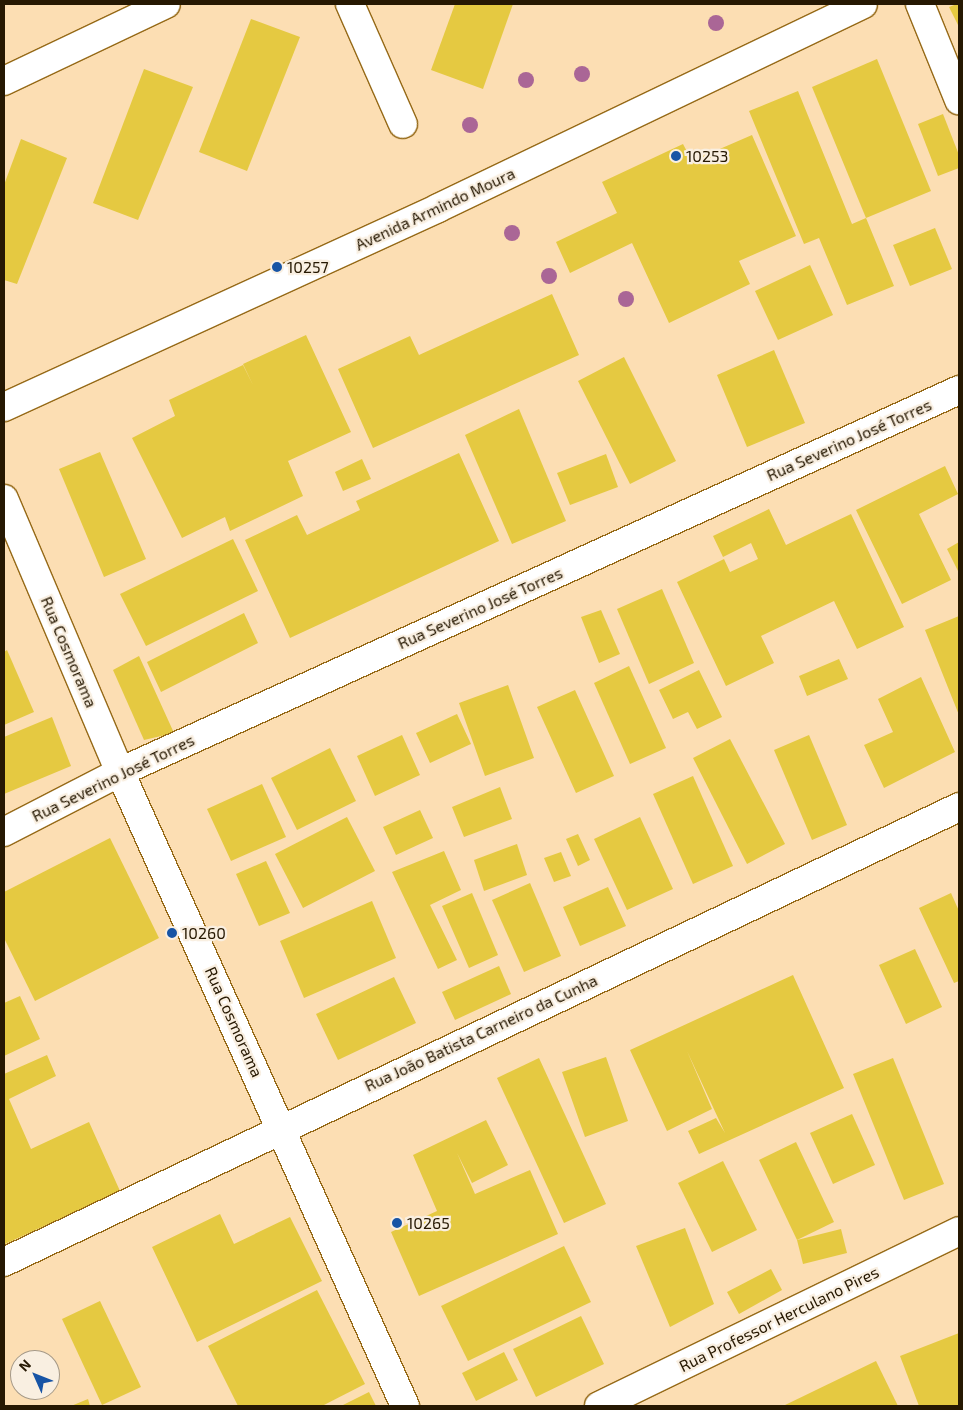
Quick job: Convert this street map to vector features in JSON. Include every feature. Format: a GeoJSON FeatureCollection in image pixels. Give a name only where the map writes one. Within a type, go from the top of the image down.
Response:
{"type":"FeatureCollection","features":[{"type":"Feature","properties":{"kind":"street"},"geometry":{"type":"LineString","coordinates":[[4,81],[166,4]]}},
{"type":"Feature","properties":{"kind":"street"},"geometry":{"type":"LineString","coordinates":[[350,4],[402,124]]}},
{"type":"Feature","properties":{"kind":"street","name":"Avenida Armindo Moura"},"geometry":{"type":"LineString","coordinates":[[4,407],[429,212],[863,4]]}},
{"type":"Feature","properties":{"kind":"street"},"geometry":{"type":"LineString","coordinates":[[920,4],[959,100]]}},
{"type":"Feature","properties":{"kind":"street","name":"Rua Severino José Torres"},"geometry":{"type":"LineString","coordinates":[[4,832],[120,772],[959,390]]}},
{"type":"Feature","properties":{"kind":"street","name":"Rua Cosmorama"},"geometry":{"type":"LineString","coordinates":[[4,499],[120,772],[282,1127],[405,1406]]}},
{"type":"Feature","properties":{"kind":"street","name":"Rua João Batista Carneiro da Cunha"},"geometry":{"type":"LineString","coordinates":[[4,1262],[282,1127],[959,807]]}},
{"type":"Feature","properties":{"kind":"street","name":"Rua Professor Herculano Pires"},"geometry":{"type":"LineString","coordinates":[[599,1406],[959,1232]]}},
{"type":"Feature","properties":{"kind":"building"},"geometry":{"type":"Polygon","coordinates":[[[455,4],[513,4],[483,89],[431,70],[455,4]]]}},
{"type":"Feature","properties":{"kind":"building"},"geometry":{"type":"Polygon","coordinates":[[[959,4],[959,27],[949,7],[959,4]]]}},
{"type":"Feature","properties":{"kind":"building"},"geometry":{"type":"Polygon","coordinates":[[[251,19],[300,37],[247,171],[199,152],[251,19]]]}},
{"type":"Feature","properties":{"kind":"building"},"geometry":{"type":"Polygon","coordinates":[[[877,59],[931,191],[866,218],[812,87],[877,59]]]}},
{"type":"Feature","properties":{"kind":"building"},"geometry":{"type":"Polygon","coordinates":[[[144,69],[193,87],[138,220],[93,203],[144,69]]]}},
{"type":"Feature","properties":{"kind":"building"},"geometry":{"type":"Polygon","coordinates":[[[798,91],[852,224],[866,218],[894,286],[847,305],[819,238],[804,244],[749,111],[798,91]]]}},
{"type":"Feature","properties":{"kind":"building"},"geometry":{"type":"Polygon","coordinates":[[[943,114],[959,155],[959,168],[938,176],[918,124],[943,114]]]}},
{"type":"Feature","properties":{"kind":"building"},"geometry":{"type":"Polygon","coordinates":[[[752,135],[796,236],[739,261],[750,284],[669,323],[632,243],[570,273],[556,242],[617,213],[602,182],[683,144],[692,161],[752,135]]]}},
{"type":"Feature","properties":{"kind":"building"},"geometry":{"type":"Polygon","coordinates":[[[21,139],[67,158],[17,284],[4,280],[4,185],[21,139]]]}},
{"type":"Feature","properties":{"kind":"building"},"geometry":{"type":"Polygon","coordinates":[[[935,228],[952,269],[910,286],[893,245],[935,228]]]}},
{"type":"Feature","properties":{"kind":"building"},"geometry":{"type":"Polygon","coordinates":[[[810,265],[833,315],[778,340],[755,291],[810,265]]]}},
{"type":"Feature","properties":{"kind":"building"},"geometry":{"type":"Polygon","coordinates":[[[552,294],[579,355],[373,448],[338,369],[410,336],[419,355],[552,294]]]}},
{"type":"Feature","properties":{"kind":"building"},"geometry":{"type":"Polygon","coordinates":[[[306,335],[351,432],[288,461],[303,496],[230,531],[225,517],[182,538],[132,438],[175,416],[169,400],[243,365],[253,385],[243,364],[306,335]]]}},
{"type":"Feature","properties":{"kind":"building"},"geometry":{"type":"Polygon","coordinates":[[[774,350],[805,423],[747,447],[717,375],[774,350]]]}},
{"type":"Feature","properties":{"kind":"building"},"geometry":{"type":"Polygon","coordinates":[[[624,357],[676,461],[630,484],[578,381],[624,357]]]}},
{"type":"Feature","properties":{"kind":"building"},"geometry":{"type":"Polygon","coordinates":[[[519,409],[566,521],[512,544],[465,435],[519,409]]]}},
{"type":"Feature","properties":{"kind":"building"},"geometry":{"type":"Polygon","coordinates":[[[100,452],[146,559],[104,577],[59,469],[100,452]]]}},
{"type":"Feature","properties":{"kind":"building"},"geometry":{"type":"Polygon","coordinates":[[[459,453],[499,541],[290,638],[245,540],[297,515],[307,535],[360,510],[356,501],[459,453]]]}},
{"type":"Feature","properties":{"kind":"building"},"geometry":{"type":"Polygon","coordinates":[[[606,454],[618,487],[570,505],[557,473],[606,454]]]}},
{"type":"Feature","properties":{"kind":"building"},"geometry":{"type":"Polygon","coordinates":[[[362,459],[371,479],[343,491],[335,472],[362,459]]]}},
{"type":"Feature","properties":{"kind":"building"},"geometry":{"type":"Polygon","coordinates":[[[945,466],[958,494],[919,514],[951,580],[902,604],[856,510],[945,466]]]}},
{"type":"Feature","properties":{"kind":"building"},"geometry":{"type":"Polygon","coordinates":[[[769,509],[786,545],[851,514],[904,627],[857,649],[834,601],[761,636],[774,663],[726,686],[677,582],[724,559],[730,572],[758,559],[751,543],[723,557],[713,536],[769,509]]]}},
{"type":"Feature","properties":{"kind":"building"},"geometry":{"type":"Polygon","coordinates":[[[233,539],[258,591],[146,646],[120,594],[233,539]]]}},
{"type":"Feature","properties":{"kind":"building"},"geometry":{"type":"Polygon","coordinates":[[[959,542],[959,573],[947,549],[959,542]]]}},
{"type":"Feature","properties":{"kind":"building"},"geometry":{"type":"Polygon","coordinates":[[[662,589],[694,663],[649,684],[617,609],[662,589]]]}},
{"type":"Feature","properties":{"kind":"building"},"geometry":{"type":"Polygon","coordinates":[[[601,610],[620,654],[599,663],[581,617],[601,610]]]}},
{"type":"Feature","properties":{"kind":"building"},"geometry":{"type":"Polygon","coordinates":[[[244,613],[258,643],[161,692],[147,662],[244,613]]]}},
{"type":"Feature","properties":{"kind":"building"},"geometry":{"type":"Polygon","coordinates":[[[959,616],[959,715],[925,630],[959,616]]]}},
{"type":"Feature","properties":{"kind":"building"},"geometry":{"type":"Polygon","coordinates":[[[7,650],[34,712],[4,725],[4,652],[7,650]]]}},
{"type":"Feature","properties":{"kind":"building"},"geometry":{"type":"Polygon","coordinates":[[[139,656],[174,733],[144,740],[113,670],[139,656]]]}},
{"type":"Feature","properties":{"kind":"building"},"geometry":{"type":"Polygon","coordinates":[[[839,659],[848,679],[807,696],[799,676],[839,659]]]}},
{"type":"Feature","properties":{"kind":"building"},"geometry":{"type":"Polygon","coordinates":[[[629,666],[666,748],[630,764],[594,683],[629,666]]]}},
{"type":"Feature","properties":{"kind":"building"},"geometry":{"type":"Polygon","coordinates":[[[699,670],[722,717],[697,729],[688,712],[673,719],[659,690],[699,670]]]}},
{"type":"Feature","properties":{"kind":"building"},"geometry":{"type":"Polygon","coordinates":[[[921,677],[955,752],[884,788],[864,745],[893,732],[878,699],[921,677]]]}},
{"type":"Feature","properties":{"kind":"building"},"geometry":{"type":"Polygon","coordinates":[[[508,685],[534,758],[485,776],[459,703],[508,685]]]}},
{"type":"Feature","properties":{"kind":"building"},"geometry":{"type":"Polygon","coordinates":[[[575,690],[614,776],[576,793],[537,707],[575,690]]]}},
{"type":"Feature","properties":{"kind":"building"},"geometry":{"type":"Polygon","coordinates":[[[457,714],[471,744],[430,763],[416,733],[457,714]]]}},
{"type":"Feature","properties":{"kind":"building"},"geometry":{"type":"Polygon","coordinates":[[[52,717],[71,766],[4,794],[4,737],[52,717]]]}},
{"type":"Feature","properties":{"kind":"building"},"geometry":{"type":"Polygon","coordinates":[[[402,735],[420,775],[375,796],[357,756],[402,735]]]}},
{"type":"Feature","properties":{"kind":"building"},"geometry":{"type":"Polygon","coordinates":[[[809,735],[847,825],[812,840],[774,750],[809,735]]]}},
{"type":"Feature","properties":{"kind":"building"},"geometry":{"type":"Polygon","coordinates":[[[730,739],[785,844],[747,864],[693,758],[730,739]]]}},
{"type":"Feature","properties":{"kind":"building"},"geometry":{"type":"Polygon","coordinates":[[[330,748],[356,801],[297,830],[271,778],[330,748]]]}},
{"type":"Feature","properties":{"kind":"building"},"geometry":{"type":"Polygon","coordinates":[[[693,776],[733,866],[693,884],[653,794],[693,776]]]}},
{"type":"Feature","properties":{"kind":"building"},"geometry":{"type":"Polygon","coordinates":[[[262,784],[286,837],[231,861],[207,809],[262,784]]]}},
{"type":"Feature","properties":{"kind":"building"},"geometry":{"type":"Polygon","coordinates":[[[500,787],[512,819],[464,837],[452,807],[500,787]]]}},
{"type":"Feature","properties":{"kind":"building"},"geometry":{"type":"Polygon","coordinates":[[[420,810],[433,838],[396,855],[383,827],[420,810]]]}},
{"type":"Feature","properties":{"kind":"building"},"geometry":{"type":"Polygon","coordinates":[[[347,817],[375,871],[303,908],[275,854],[347,817]]]}},
{"type":"Feature","properties":{"kind":"building"},"geometry":{"type":"Polygon","coordinates":[[[640,817],[673,889],[627,910],[594,839],[640,817]]]}},
{"type":"Feature","properties":{"kind":"building"},"geometry":{"type":"Polygon","coordinates":[[[578,834],[590,860],[578,866],[566,839],[578,834]]]}},
{"type":"Feature","properties":{"kind":"building"},"geometry":{"type":"Polygon","coordinates":[[[110,838],[159,938],[35,1001],[4,938],[4,892],[110,838]]]}},
{"type":"Feature","properties":{"kind":"building"},"geometry":{"type":"Polygon","coordinates":[[[517,844],[527,875],[484,891],[474,860],[517,844]]]}},
{"type":"Feature","properties":{"kind":"building"},"geometry":{"type":"Polygon","coordinates":[[[444,851],[461,890],[430,905],[457,960],[438,969],[392,872],[444,851]]]}},
{"type":"Feature","properties":{"kind":"building"},"geometry":{"type":"Polygon","coordinates":[[[561,852],[571,876],[554,882],[544,858],[561,852]]]}},
{"type":"Feature","properties":{"kind":"building"},"geometry":{"type":"Polygon","coordinates":[[[266,861],[290,913],[259,926],[236,874],[266,861]]]}},
{"type":"Feature","properties":{"kind":"building"},"geometry":{"type":"Polygon","coordinates":[[[530,883],[561,956],[524,972],[492,900],[530,883]]]}},
{"type":"Feature","properties":{"kind":"building"},"geometry":{"type":"Polygon","coordinates":[[[608,887],[626,926],[580,946],[563,907],[608,887]]]}},
{"type":"Feature","properties":{"kind":"building"},"geometry":{"type":"Polygon","coordinates":[[[472,893],[498,955],[469,968],[442,906],[472,893]]]}},
{"type":"Feature","properties":{"kind":"building"},"geometry":{"type":"Polygon","coordinates":[[[951,893],[959,911],[959,981],[954,983],[919,908],[951,893]]]}},
{"type":"Feature","properties":{"kind":"building"},"geometry":{"type":"Polygon","coordinates":[[[372,901],[396,958],[304,998],[280,941],[372,901]]]}},
{"type":"Feature","properties":{"kind":"building"},"geometry":{"type":"Polygon","coordinates":[[[915,949],[942,1007],[906,1024],[879,965],[915,949]]]}},
{"type":"Feature","properties":{"kind":"building"},"geometry":{"type":"Polygon","coordinates":[[[499,966],[511,994],[455,1020],[442,992],[499,966]]]}},
{"type":"Feature","properties":{"kind":"building"},"geometry":{"type":"Polygon","coordinates":[[[793,975],[844,1088],[699,1154],[688,1131],[716,1118],[725,1133],[687,1051],[712,1109],[667,1131],[630,1050],[793,975]]]}},
{"type":"Feature","properties":{"kind":"building"},"geometry":{"type":"Polygon","coordinates":[[[394,977],[416,1023],[338,1060],[316,1014],[394,977]]]}},
{"type":"Feature","properties":{"kind":"building"},"geometry":{"type":"Polygon","coordinates":[[[20,996],[40,1039],[4,1056],[4,1003],[20,996]]]}},
{"type":"Feature","properties":{"kind":"building"},"geometry":{"type":"Polygon","coordinates":[[[47,1055],[56,1076],[9,1099],[31,1149],[89,1122],[120,1191],[5,1244],[4,1074],[47,1055]]]}},
{"type":"Feature","properties":{"kind":"building"},"geometry":{"type":"Polygon","coordinates":[[[606,1057],[628,1121],[585,1137],[562,1072],[606,1057]]]}},
{"type":"Feature","properties":{"kind":"building"},"geometry":{"type":"Polygon","coordinates":[[[539,1058],[606,1204],[564,1223],[497,1078],[539,1058]]]}},
{"type":"Feature","properties":{"kind":"building"},"geometry":{"type":"Polygon","coordinates":[[[893,1058],[944,1184],[904,1200],[853,1074],[893,1058]]]}},
{"type":"Feature","properties":{"kind":"building"},"geometry":{"type":"Polygon","coordinates":[[[852,1114],[875,1165],[833,1184],[810,1133],[852,1114]]]}},
{"type":"Feature","properties":{"kind":"building"},"geometry":{"type":"Polygon","coordinates":[[[486,1120],[508,1165],[472,1183],[457,1153],[475,1194],[530,1170],[558,1234],[419,1296],[391,1232],[437,1211],[413,1155],[486,1120]]]}},
{"type":"Feature","properties":{"kind":"building"},"geometry":{"type":"Polygon","coordinates":[[[796,1142],[834,1222],[797,1240],[759,1160],[796,1142]]]}},
{"type":"Feature","properties":{"kind":"building"},"geometry":{"type":"Polygon","coordinates":[[[723,1161],[757,1230],[712,1252],[678,1183],[723,1161]]]}},
{"type":"Feature","properties":{"kind":"building"},"geometry":{"type":"Polygon","coordinates":[[[220,1214],[234,1244],[290,1217],[322,1281],[197,1342],[152,1247],[220,1214]]]}},
{"type":"Feature","properties":{"kind":"building"},"geometry":{"type":"Polygon","coordinates":[[[685,1228],[714,1304],[670,1327],[636,1246],[685,1228]]]}},
{"type":"Feature","properties":{"kind":"building"},"geometry":{"type":"Polygon","coordinates":[[[841,1229],[847,1253],[803,1264],[797,1240],[841,1229]]]}},
{"type":"Feature","properties":{"kind":"building"},"geometry":{"type":"Polygon","coordinates":[[[564,1246],[591,1302],[468,1361],[441,1306],[564,1246]]]}},
{"type":"Feature","properties":{"kind":"building"},"geometry":{"type":"Polygon","coordinates":[[[771,1269],[782,1290],[739,1314],[727,1292],[771,1269]]]}},
{"type":"Feature","properties":{"kind":"building"},"geometry":{"type":"Polygon","coordinates":[[[317,1290],[365,1384],[322,1406],[238,1406],[208,1346],[317,1290]]]}},
{"type":"Feature","properties":{"kind":"building"},"geometry":{"type":"Polygon","coordinates":[[[100,1301],[141,1387],[102,1405],[62,1319],[100,1301]]]}},
{"type":"Feature","properties":{"kind":"building"},"geometry":{"type":"Polygon","coordinates":[[[581,1316],[604,1364],[536,1397],[513,1349],[581,1316]]]}},
{"type":"Feature","properties":{"kind":"building"},"geometry":{"type":"Polygon","coordinates":[[[959,1333],[959,1406],[919,1406],[900,1356],[959,1333]]]}},
{"type":"Feature","properties":{"kind":"building"},"geometry":{"type":"Polygon","coordinates":[[[504,1352],[518,1380],[476,1401],[462,1373],[504,1352]]]}},
{"type":"Feature","properties":{"kind":"building"},"geometry":{"type":"Polygon","coordinates":[[[876,1361],[898,1406],[783,1406],[876,1361]]]}},
{"type":"Feature","properties":{"kind":"building"},"geometry":{"type":"Polygon","coordinates":[[[369,1392],[376,1406],[341,1406],[369,1392]]]}},
{"type":"Feature","properties":{"kind":"building"},"geometry":{"type":"Polygon","coordinates":[[[88,1399],[90,1406],[71,1406],[88,1399]]]}},
{"type":"Feature","properties":{"kind":"place","name":"10253"},"geometry":{"type":"Point","coordinates":[676,156]}},
{"type":"Feature","properties":{"kind":"place","name":"10257"},"geometry":{"type":"Point","coordinates":[277,267]}},
{"type":"Feature","properties":{"kind":"place","name":"10260"},"geometry":{"type":"Point","coordinates":[172,933]}},
{"type":"Feature","properties":{"kind":"place","name":"10265"},"geometry":{"type":"Point","coordinates":[397,1223]}}]}
